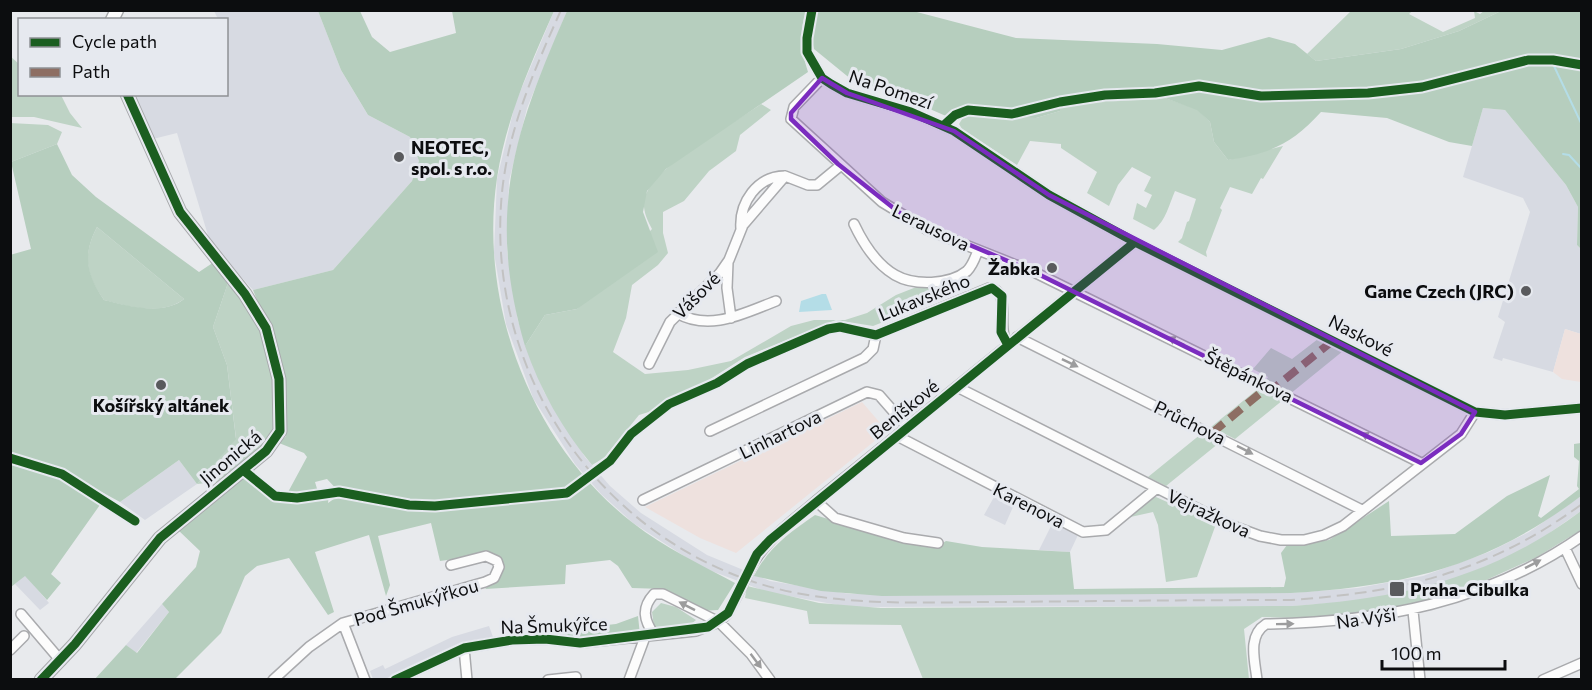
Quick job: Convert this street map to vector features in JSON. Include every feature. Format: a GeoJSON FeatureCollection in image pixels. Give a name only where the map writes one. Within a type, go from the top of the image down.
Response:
{"type":"FeatureCollection","features":[{"type":"Feature","properties":{"kind":"street","name":"Na Pomezí"},"geometry":{"type":"LineString","coordinates":[[812,10],[806,45],[814,67],[822,78],[847,93],[910,112],[954,131],[1048,195],[1135,242]]}},
{"type":"Feature","properties":{"kind":"street","name":"Lerausova"},"geometry":{"type":"LineString","coordinates":[[822,78],[794,107],[791,119],[882,202],[906,218],[978,250],[1014,263],[1075,292]]}},
{"type":"Feature","properties":{"kind":"street","name":"Jinonická"},"geometry":{"type":"LineString","coordinates":[[41,680],[61,661],[151,547],[189,511],[266,451],[280,431],[279,379],[266,328],[245,294],[180,212],[128,96]]}},
{"type":"Feature","properties":{"kind":"street","name":"Vášové"},"geometry":{"type":"LineString","coordinates":[[649,364],[677,313],[707,288],[729,260],[741,229],[785,176],[813,186],[823,182],[840,166]]}},
{"type":"Feature","properties":{"kind":"street"},"geometry":{"type":"LineString","coordinates":[[854,224],[866,245],[882,265],[894,274],[922,282],[962,274],[974,262],[978,250]]}},
{"type":"Feature","properties":{"kind":"street","name":"Beníškové"},"geometry":{"type":"LineString","coordinates":[[718,622],[735,603],[757,554],[770,540],[1135,242]]}},
{"type":"Feature","properties":{"kind":"street","name":"Naskové"},"geometry":{"type":"LineString","coordinates":[[1135,242],[1475,412],[1504,415],[1581,408]]}},
{"type":"Feature","properties":{"kind":"street","name":"Vášové"},"geometry":{"type":"LineString","coordinates":[[729,260],[727,288],[731,318]]}},
{"type":"Feature","properties":{"kind":"street","name":"Lukavského"},"geometry":{"type":"LineString","coordinates":[[710,432],[864,358],[873,349],[876,334],[989,288],[998,290],[1002,296],[1001,332],[1008,345]]}},
{"type":"Feature","properties":{"kind":"street","name":"Štěpánkova"},"geometry":{"type":"LineString","coordinates":[[1075,292],[1421,463]]}},
{"type":"Feature","properties":{"kind":"street"},"geometry":{"type":"LineString","coordinates":[[677,313],[705,322],[731,318],[776,301]]}},
{"type":"Feature","properties":{"kind":"street","name":"Průchova"},"geometry":{"type":"LineString","coordinates":[[1017,338],[1362,510]]}},
{"type":"Feature","properties":{"kind":"street","name":"Vejražkova"},"geometry":{"type":"LineString","coordinates":[[957,387],[1230,525],[1281,540],[1304,540],[1324,535],[1343,526],[1461,434],[1475,412]]}},
{"type":"Feature","properties":{"kind":"street","name":"Linhartova"},"geometry":{"type":"LineString","coordinates":[[643,500],[867,392],[879,395],[907,428]]}},
{"type":"Feature","properties":{"kind":"street","name":"Karenova"},"geometry":{"type":"LineString","coordinates":[[897,436],[1083,532],[1106,530],[1157,488]]}},
{"type":"Feature","properties":{"kind":"street"},"geometry":{"type":"LineString","coordinates":[[816,501],[835,518],[904,538],[938,543]]}},
{"type":"Feature","properties":{"kind":"street","name":"Na Výši"},"geometry":{"type":"LineString","coordinates":[[1257,680],[1253,640],[1260,628],[1266,624],[1327,623],[1413,611],[1461,597],[1565,548],[1581,536]]}},
{"type":"Feature","properties":{"kind":"street"},"geometry":{"type":"LineString","coordinates":[[1565,548],[1581,584]]}},
{"type":"Feature","properties":{"kind":"street","name":"Pod Šmukýřkou"},"geometry":{"type":"LineString","coordinates":[[273,680],[309,647],[343,623],[485,582],[494,578],[499,567],[497,561],[486,556],[451,565]]}},
{"type":"Feature","properties":{"kind":"street"},"geometry":{"type":"LineString","coordinates":[[629,680],[650,636],[644,609],[654,594],[663,594],[718,622],[751,654],[770,680]]}},
{"type":"Feature","properties":{"kind":"street"},"geometry":{"type":"LineString","coordinates":[[1413,611],[1420,680]]}},
{"type":"Feature","properties":{"kind":"street"},"geometry":{"type":"LineString","coordinates":[[21,614],[61,661]]}},
{"type":"Feature","properties":{"kind":"street","name":"Na Šmukýřce"},"geometry":{"type":"LineString","coordinates":[[395,680],[464,648],[512,640],[545,639],[580,643],[650,636],[696,631],[718,622]]}},
{"type":"Feature","properties":{"kind":"street","name":"Pod Šmukýřkou"},"geometry":{"type":"LineString","coordinates":[[343,623],[365,680]]}},
{"type":"Feature","properties":{"kind":"street"},"geometry":{"type":"LineString","coordinates":[[10,650],[24,636]]}},
{"type":"Feature","properties":{"kind":"street"},"geometry":{"type":"LineString","coordinates":[[464,648],[467,680]]}},
{"type":"Feature","properties":{"kind":"street"},"geometry":{"type":"LineString","coordinates":[[1543,680],[1581,663]]}},
{"type":"Feature","properties":{"kind":"street"},"geometry":{"type":"LineString","coordinates":[[548,680],[576,677]]}},
{"type":"Feature","properties":{"kind":"highlighted area"},"geometry":{"type":"Polygon","coordinates":[[[822,78],[847,93],[954,131],[1049,195],[1475,412],[1461,434],[1421,463],[1036,273],[906,218],[838,164],[791,119],[791,113],[822,78]]]}},
{"type":"Feature","properties":{"kind":"shaded area"},"geometry":{"type":"Polygon","coordinates":[[[214,11],[318,11],[341,70],[368,115],[410,137],[419,161],[412,181],[333,270],[253,290],[210,242],[177,133],[153,139],[134,96],[228,96],[228,18],[218,18],[214,11]]]}},
{"type":"Feature","properties":{"kind":"shaded area"},"geometry":{"type":"Polygon","coordinates":[[[554,11],[567,11],[527,108],[509,181],[507,252],[518,321],[544,392],[585,457],[610,486],[641,513],[707,555],[770,581],[850,594],[1291,593],[1358,588],[1423,576],[1489,552],[1529,532],[1581,496],[1581,511],[1535,543],[1495,563],[1443,583],[1360,601],[1292,606],[849,607],[767,592],[701,567],[633,523],[601,494],[575,464],[533,398],[506,324],[494,253],[497,179],[515,104],[554,11]]]}},
{"type":"Feature","properties":{"kind":"shaded area"},"geometry":{"type":"Polygon","coordinates":[[[1483,108],[1505,110],[1566,185],[1578,207],[1577,245],[1581,249],[1581,334],[1565,329],[1553,372],[1503,358],[1502,361],[1493,358],[1505,322],[1498,317],[1530,212],[1523,198],[1463,177],[1483,108]]]}},
{"type":"Feature","properties":{"kind":"shaded area"},"geometry":{"type":"Polygon","coordinates":[[[1565,329],[1581,334],[1581,382],[1562,379],[1553,372],[1565,329]]]}},
{"type":"Feature","properties":{"kind":"shaded area"},"geometry":{"type":"Polygon","coordinates":[[[862,402],[887,431],[736,553],[700,538],[645,507],[862,402]]]}},
{"type":"Feature","properties":{"kind":"shaded area"},"geometry":{"type":"Polygon","coordinates":[[[179,460],[197,484],[145,520],[120,502],[179,460]]]}},
{"type":"Feature","properties":{"kind":"shaded area"},"geometry":{"type":"Polygon","coordinates":[[[994,497],[1013,507],[1005,525],[984,515],[994,497]]]}},
{"type":"Feature","properties":{"kind":"shaded area"},"geometry":{"type":"Polygon","coordinates":[[[1053,522],[1078,535],[1070,552],[1039,550],[1053,522]]]}},
{"type":"Feature","properties":{"kind":"shaded area"},"geometry":{"type":"Polygon","coordinates":[[[25,575],[49,603],[40,610],[15,584],[25,575]]]}},
{"type":"Feature","properties":{"kind":"shaded area"},"geometry":{"type":"Polygon","coordinates":[[[162,604],[169,612],[136,653],[126,645],[162,604]]]}},
{"type":"Feature","properties":{"kind":"shaded area"},"geometry":{"type":"Polygon","coordinates":[[[489,626],[493,637],[440,654],[385,679],[373,679],[370,671],[383,665],[385,669],[452,637],[489,626]]]}},
{"type":"Feature","properties":{"kind":"green space"},"geometry":{"type":"Polygon","coordinates":[[[318,11],[360,11],[372,37],[390,52],[456,33],[452,11],[554,11],[513,113],[497,178],[493,226],[496,275],[505,322],[520,369],[541,413],[566,454],[597,491],[645,532],[735,583],[718,610],[702,611],[663,589],[632,588],[618,566],[610,560],[566,565],[565,584],[485,589],[497,579],[502,564],[496,555],[440,561],[431,523],[378,536],[390,585],[386,596],[369,535],[315,552],[334,612],[328,615],[289,558],[257,566],[245,576],[221,633],[175,679],[94,680],[126,645],[137,653],[169,612],[162,604],[196,567],[200,551],[177,529],[243,476],[275,496],[283,498],[301,499],[329,495],[328,503],[341,494],[327,479],[315,482],[318,492],[296,496],[287,494],[307,457],[304,453],[279,443],[286,436],[281,379],[267,326],[253,290],[333,270],[412,181],[419,161],[410,137],[368,115],[341,70],[318,11]]]}},
{"type":"Feature","properties":{"kind":"green space"},"geometry":{"type":"Polygon","coordinates":[[[567,11],[806,11],[802,26],[802,42],[808,72],[666,169],[647,191],[643,212],[658,252],[577,309],[545,315],[525,346],[513,298],[508,255],[507,213],[520,135],[548,55],[567,11]]]}},
{"type":"Feature","properties":{"kind":"green space"},"geometry":{"type":"Polygon","coordinates":[[[816,11],[913,11],[1016,38],[1157,44],[1222,50],[1269,37],[1295,44],[1316,61],[1401,49],[1459,31],[1501,11],[1581,11],[1581,249],[1577,245],[1578,207],[1566,185],[1505,110],[1483,108],[1472,146],[1449,142],[1387,118],[1321,112],[1300,132],[1279,146],[1268,151],[1228,160],[1214,142],[1210,122],[1197,110],[1165,98],[1060,105],[1060,111],[1036,118],[946,116],[888,91],[852,80],[814,49],[810,33],[816,11]]]}},
{"type":"Feature","properties":{"kind":"green space"},"geometry":{"type":"Polygon","coordinates":[[[1351,11],[1412,11],[1409,14],[1443,32],[1475,18],[1474,11],[1480,14],[1484,11],[1501,11],[1459,31],[1401,49],[1316,61],[1307,54],[1351,11]]]}},
{"type":"Feature","properties":{"kind":"green space"},"geometry":{"type":"Polygon","coordinates":[[[10,56],[18,63],[18,96],[62,96],[70,113],[82,128],[34,117],[11,117],[10,56]]]}},
{"type":"Feature","properties":{"kind":"green space"},"geometry":{"type":"Polygon","coordinates":[[[1165,98],[1197,109],[1210,122],[1214,142],[1228,160],[1283,146],[1252,194],[1230,187],[1220,208],[1222,210],[1206,252],[1207,257],[1178,242],[1182,238],[1196,199],[1175,191],[1164,217],[1154,230],[1133,219],[1137,203],[1146,208],[1152,195],[1144,191],[1151,177],[1132,167],[1118,185],[1109,206],[1087,193],[1097,172],[1061,148],[1061,144],[1030,141],[1017,165],[962,129],[959,124],[964,116],[1036,118],[1060,111],[1060,105],[1165,98]]]}},
{"type":"Feature","properties":{"kind":"green space"},"geometry":{"type":"Polygon","coordinates":[[[761,104],[771,110],[740,135],[736,151],[709,171],[684,201],[663,212],[663,233],[668,253],[658,265],[632,285],[626,318],[613,352],[645,374],[688,370],[731,361],[791,326],[814,320],[836,320],[745,357],[668,406],[639,415],[604,458],[592,465],[553,408],[525,346],[545,315],[577,309],[652,229],[646,215],[644,200],[656,179],[683,156],[761,104]]]}},
{"type":"Feature","properties":{"kind":"green space"},"geometry":{"type":"Polygon","coordinates":[[[10,123],[48,125],[62,132],[57,144],[11,162],[10,123]]]}},
{"type":"Feature","properties":{"kind":"green space"},"geometry":{"type":"Polygon","coordinates":[[[57,144],[72,175],[96,197],[199,272],[214,262],[229,280],[213,327],[227,365],[236,439],[197,484],[179,460],[120,502],[63,471],[11,454],[10,255],[31,249],[11,162],[57,144]],[[97,227],[89,247],[88,265],[90,274],[104,300],[134,307],[156,308],[176,304],[184,299],[97,227]]]}},
{"type":"Feature","properties":{"kind":"green space"},"geometry":{"type":"Polygon","coordinates":[[[97,227],[184,299],[156,309],[104,300],[93,282],[88,265],[89,247],[97,227]]]}},
{"type":"Feature","properties":{"kind":"green space"},"geometry":{"type":"Polygon","coordinates":[[[229,280],[260,328],[269,358],[276,397],[275,429],[267,442],[217,482],[197,484],[236,438],[227,365],[213,327],[229,280]]]}},
{"type":"Feature","properties":{"kind":"green space"},"geometry":{"type":"Polygon","coordinates":[[[924,284],[949,289],[942,299],[873,326],[836,320],[845,320],[867,313],[896,295],[924,284]]]}},
{"type":"Feature","properties":{"kind":"green space"},"geometry":{"type":"Polygon","coordinates":[[[1318,339],[1343,351],[1290,394],[1265,381],[1268,377],[1253,369],[1271,348],[1292,359],[1318,339]]]}},
{"type":"Feature","properties":{"kind":"green space"},"geometry":{"type":"Polygon","coordinates":[[[1259,388],[1283,400],[1235,439],[1211,427],[1259,388]]]}},
{"type":"Feature","properties":{"kind":"green space"},"geometry":{"type":"Polygon","coordinates":[[[1201,434],[1219,443],[1166,486],[1148,477],[1201,434]]]}},
{"type":"Feature","properties":{"kind":"green space"},"geometry":{"type":"Polygon","coordinates":[[[1581,443],[1581,496],[1547,520],[1479,556],[1409,578],[1372,585],[1291,593],[882,596],[821,591],[754,576],[773,549],[815,515],[900,541],[938,546],[946,541],[982,547],[1070,552],[1074,589],[1284,587],[1286,578],[1281,553],[1287,545],[1329,540],[1389,501],[1391,536],[1455,534],[1507,496],[1550,475],[1538,516],[1541,518],[1579,489],[1577,486],[1579,461],[1574,457],[1574,444],[1581,443]]]}},
{"type":"Feature","properties":{"kind":"green space"},"geometry":{"type":"Polygon","coordinates":[[[11,461],[60,476],[102,502],[51,574],[61,583],[47,600],[25,576],[11,587],[11,461]]]}},
{"type":"Feature","properties":{"kind":"green space"},"geometry":{"type":"Polygon","coordinates":[[[1156,497],[1216,524],[1197,577],[1166,582],[1158,525],[1153,512],[1126,518],[1151,498],[1156,497]]]}},
{"type":"Feature","properties":{"kind":"green space"},"geometry":{"type":"Polygon","coordinates":[[[1581,511],[1581,530],[1537,557],[1462,591],[1374,614],[1295,618],[1262,617],[1244,629],[1249,679],[923,679],[901,625],[809,624],[807,611],[745,598],[747,586],[819,603],[881,608],[1292,606],[1332,603],[1408,591],[1479,569],[1548,534],[1581,511]]]}},
{"type":"Feature","properties":{"kind":"green space"},"geometry":{"type":"Polygon","coordinates":[[[661,603],[676,607],[696,620],[690,625],[654,627],[652,612],[661,603]]]}},
{"type":"Feature","properties":{"kind":"green space"},"geometry":{"type":"Polygon","coordinates":[[[638,616],[640,635],[581,640],[515,635],[616,624],[638,616]]]}},
{"type":"Feature","properties":{"kind":"water"},"geometry":{"type":"Polygon","coordinates":[[[826,294],[832,310],[799,312],[801,301],[826,294]]]}},
{"type":"Feature","properties":{"kind":"waterway"},"geometry":{"type":"LineString","coordinates":[[1554,66],[1582,125]]}},
{"type":"Feature","properties":{"kind":"waterway"},"geometry":{"type":"LineString","coordinates":[[1563,154],[1569,155],[1582,169]]}},
{"type":"Feature","properties":{"kind":"railway"},"geometry":{"type":"LineString","coordinates":[[561,10],[522,105],[508,154],[504,179],[501,205],[503,272],[517,337],[541,398],[576,454],[620,502],[672,543],[731,573],[796,593],[872,602],[1291,600],[1371,591],[1444,574],[1513,547],[1582,504]]}},
{"type":"Feature","properties":{"kind":"marked path"},"geometry":{"type":"LineString","coordinates":[[1212,433],[1264,390],[1274,388],[1330,343]]}},
{"type":"Feature","properties":{"kind":"cycle path"},"geometry":{"type":"LineString","coordinates":[[812,10],[807,52],[822,78],[847,93],[911,112],[954,131],[1049,195],[1135,242],[1475,412],[1505,415],[1582,408]]}},
{"type":"Feature","properties":{"kind":"cycle path"},"geometry":{"type":"LineString","coordinates":[[944,125],[955,115],[968,110],[1012,114],[1060,102],[1105,95],[1155,93],[1199,86],[1261,96],[1368,93],[1422,87],[1528,60],[1553,60],[1582,65]]}},
{"type":"Feature","properties":{"kind":"cycle path"},"geometry":{"type":"LineString","coordinates":[[41,680],[75,644],[160,538],[266,451],[280,431],[279,379],[266,328],[245,294],[180,212],[128,96]]}},
{"type":"Feature","properties":{"kind":"cycle path"},"geometry":{"type":"LineString","coordinates":[[395,680],[464,648],[512,640],[545,639],[580,643],[708,627],[728,613],[757,554],[770,540],[1135,242]]}},
{"type":"Feature","properties":{"kind":"cycle path"},"geometry":{"type":"LineString","coordinates":[[243,470],[275,496],[297,498],[339,492],[409,505],[435,506],[567,493],[610,461],[631,434],[669,404],[717,383],[747,364],[828,329],[840,327],[876,335],[992,288],[1002,296],[1001,332],[1008,345]]}},
{"type":"Feature","properties":{"kind":"cycle path"},"geometry":{"type":"LineString","coordinates":[[10,458],[62,474],[135,521]]}},
{"type":"Feature","properties":{"kind":"place","name":"NEOTEC, spol. s r.o."},"geometry":{"type":"Point","coordinates":[399,157]}},
{"type":"Feature","properties":{"kind":"place","name":"Žabka"},"geometry":{"type":"Point","coordinates":[1052,268]}},
{"type":"Feature","properties":{"kind":"place","name":"Game Czech (JRC)"},"geometry":{"type":"Point","coordinates":[1526,291]}},
{"type":"Feature","properties":{"kind":"place","name":"Košířský altánek"},"geometry":{"type":"Point","coordinates":[161,385]}},
{"type":"Feature","properties":{"kind":"place","name":"Praha-Cibulka"},"geometry":{"type":"Point","coordinates":[1397,589]}}]}
